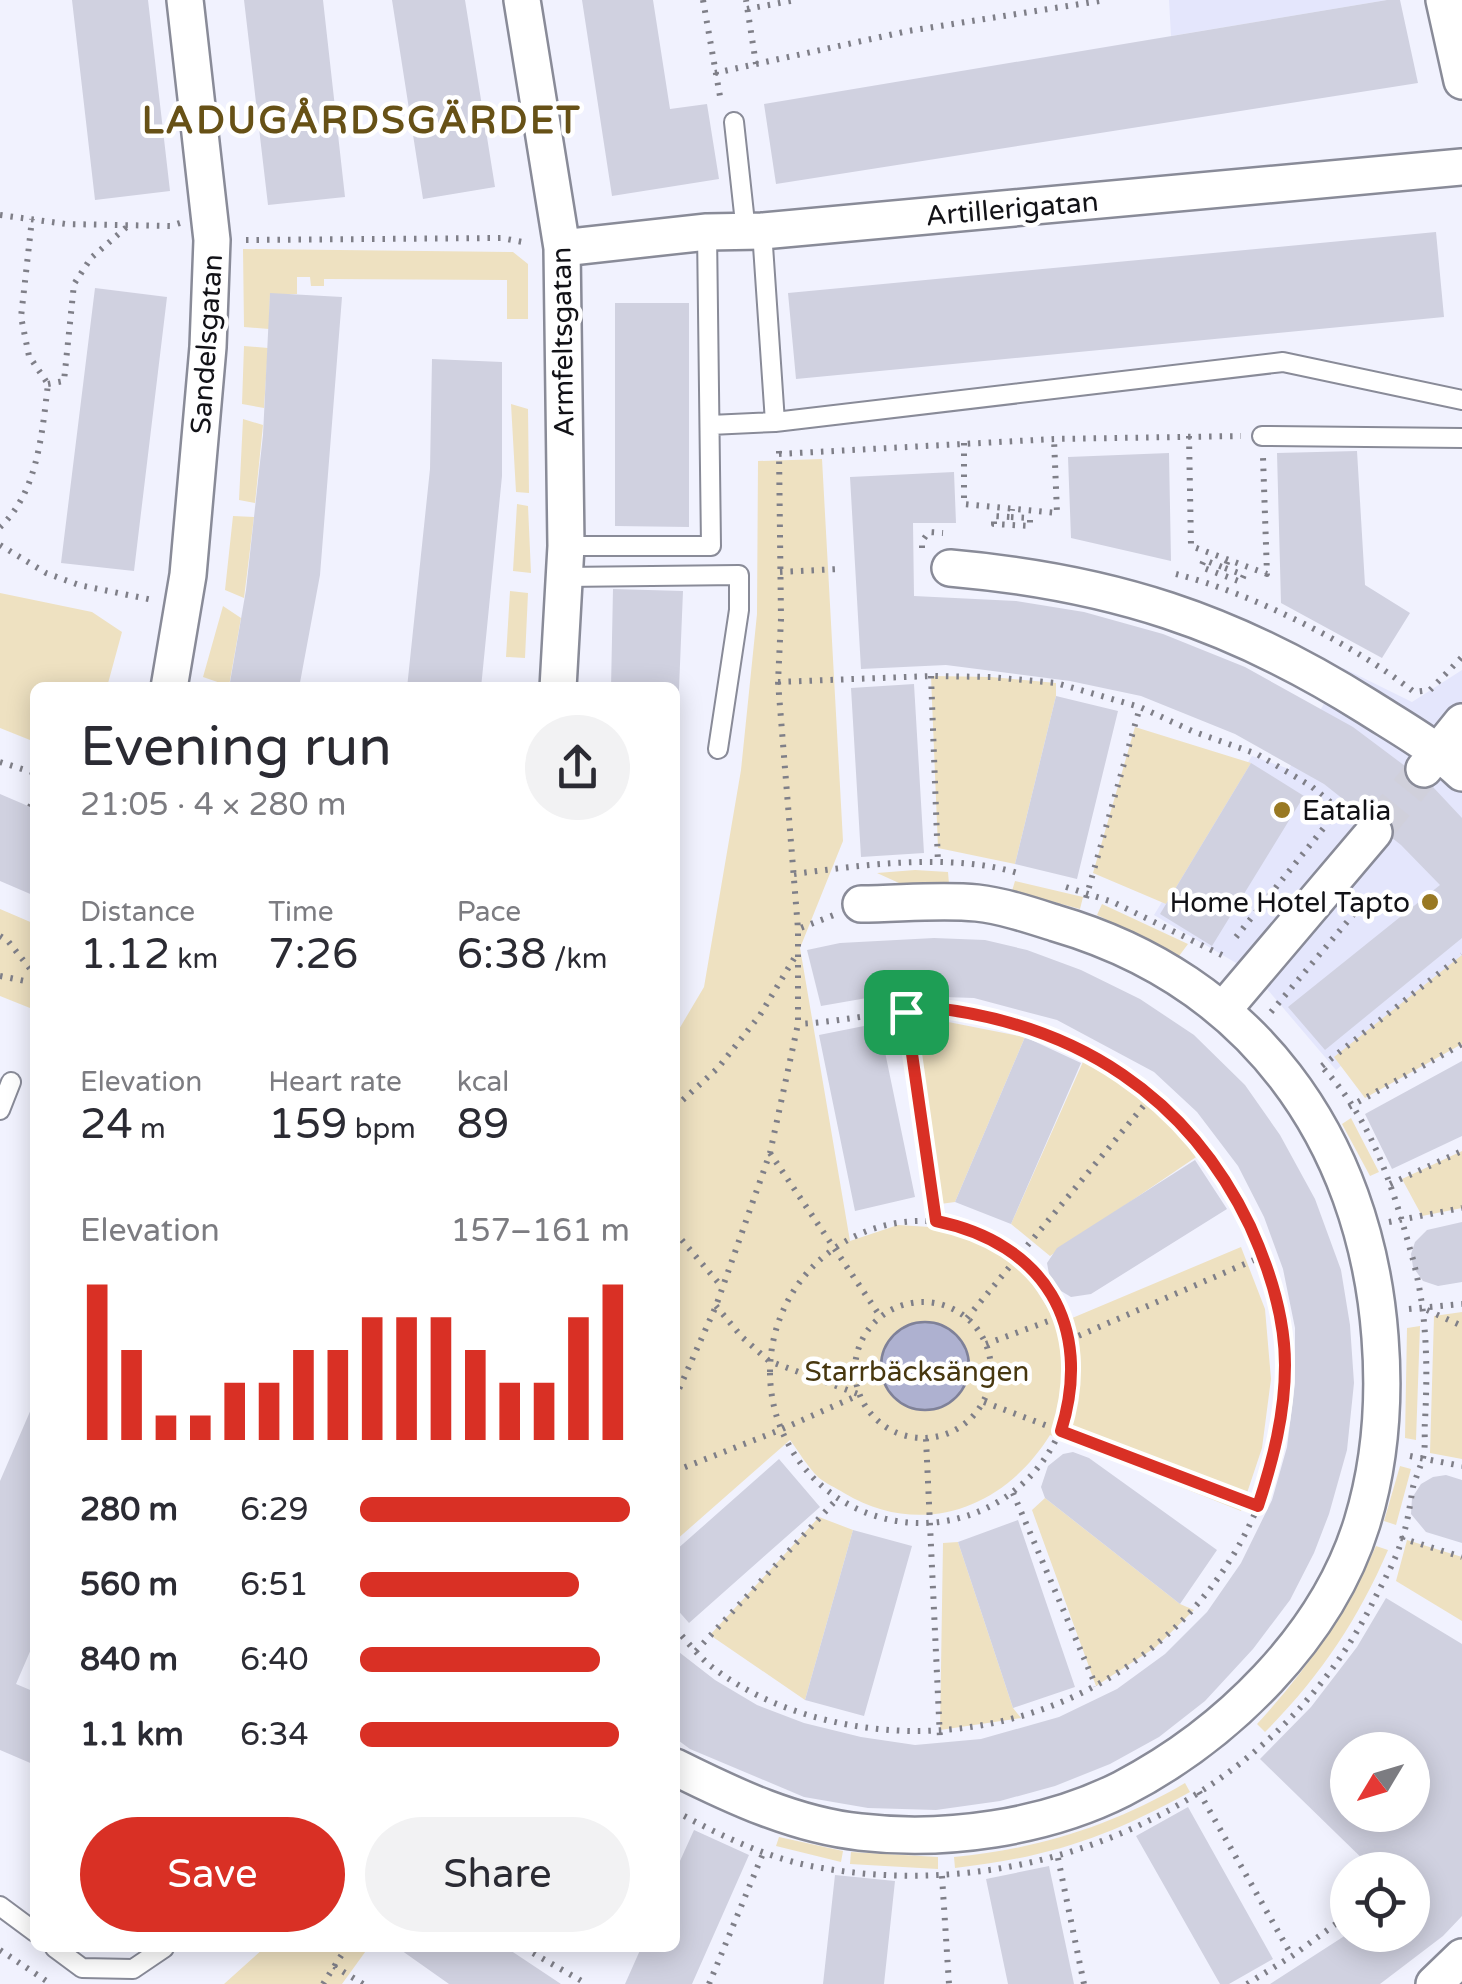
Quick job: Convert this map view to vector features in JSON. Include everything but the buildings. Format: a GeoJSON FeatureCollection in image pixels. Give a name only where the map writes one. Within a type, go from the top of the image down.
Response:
{"type":"FeatureCollection","features":[{"type":"Feature","properties":{"kind":"street","name":"Sandelsgatan"},"geometry":{"type":"LineString","coordinates":[[170,682],[188,574],[208,346],[212,240],[185,0]]}},
{"type":"Feature","properties":{"kind":"street","name":"Armfeltsgatan"},"geometry":{"type":"LineString","coordinates":[[522,0],[548,246],[565,562],[558,682]]}},
{"type":"Feature","properties":{"kind":"street"},"geometry":{"type":"LineString","coordinates":[[1444,0],[1462,81]]}},
{"type":"Feature","properties":{"kind":"street","name":"Artillerigatan"},"geometry":{"type":"LineString","coordinates":[[548,246],[707,232],[754,232],[1462,167]]}},
{"type":"Feature","properties":{"kind":"street"},"geometry":{"type":"LineString","coordinates":[[950,568],[1006,572],[1074,584],[1186,614],[1308,669],[1442,765],[1462,722]]}},
{"type":"Feature","properties":{"kind":"street"},"geometry":{"type":"LineString","coordinates":[[1223,1010],[1372,834]]}},
{"type":"Feature","properties":{"kind":"street"},"geometry":{"type":"LineString","coordinates":[[680,1770],[780,1813],[861,1832],[940,1834],[1034,1820],[1122,1789],[1211,1730],[1274,1671],[1330,1595],[1362,1525],[1379,1449],[1383,1414],[1378,1308],[1358,1214],[1317,1124],[1262,1023],[1223,1010],[1195,988],[1127,949],[1077,929],[979,903],[861,904]]}},
{"type":"Feature","properties":{"kind":"street"},"geometry":{"type":"LineString","coordinates":[[1434,1984],[1462,1957]]}},
{"type":"Feature","properties":{"kind":"lane"},"geometry":{"type":"LineString","coordinates":[[734,122],[754,232],[775,422]]}},
{"type":"Feature","properties":{"kind":"lane"},"geometry":{"type":"LineString","coordinates":[[565,562],[712,546],[707,232]]}},
{"type":"Feature","properties":{"kind":"lane"},"geometry":{"type":"LineString","coordinates":[[710,425],[775,422],[1284,362],[1462,400]]}},
{"type":"Feature","properties":{"kind":"lane"},"geometry":{"type":"LineString","coordinates":[[1262,436],[1462,438]]}},
{"type":"Feature","properties":{"kind":"lane"},"geometry":{"type":"LineString","coordinates":[[565,562],[740,575],[740,610],[718,749]]}},
{"type":"Feature","properties":{"kind":"lane"},"geometry":{"type":"LineString","coordinates":[[0,1110],[11,1082]]}},
{"type":"Feature","properties":{"kind":"lane"},"geometry":{"type":"LineString","coordinates":[[0,1906],[30,1928]]}},
{"type":"Feature","properties":{"kind":"lane"},"geometry":{"type":"LineString","coordinates":[[60,1952],[82,1968],[133,1969],[158,1952]]}},
{"type":"Feature","properties":{"kind":"path"},"geometry":{"type":"LineString","coordinates":[[703,0],[722,109],[734,122]]}},
{"type":"Feature","properties":{"kind":"path"},"geometry":{"type":"LineString","coordinates":[[746,0],[756,64]]}},
{"type":"Feature","properties":{"kind":"path"},"geometry":{"type":"LineString","coordinates":[[748,9],[796,0]]}},
{"type":"Feature","properties":{"kind":"path"},"geometry":{"type":"LineString","coordinates":[[715,73],[908,31],[1106,0]]}},
{"type":"Feature","properties":{"kind":"path"},"geometry":{"type":"LineString","coordinates":[[0,215],[66,224],[170,226],[186,221]]}},
{"type":"Feature","properties":{"kind":"path"},"geometry":{"type":"LineString","coordinates":[[0,527],[21,504],[40,442],[48,384],[29,356],[21,316],[32,220]]}},
{"type":"Feature","properties":{"kind":"path"},"geometry":{"type":"LineString","coordinates":[[48,384],[64,381],[74,284],[91,258],[129,225]]}},
{"type":"Feature","properties":{"kind":"path"},"geometry":{"type":"LineString","coordinates":[[238,240],[501,238],[548,246]]}},
{"type":"Feature","properties":{"kind":"path"},"geometry":{"type":"LineString","coordinates":[[680,1387],[723,1288],[770,1153],[798,1024],[798,929],[778,682],[781,606],[775,422]]}},
{"type":"Feature","properties":{"kind":"path"},"geometry":{"type":"LineString","coordinates":[[779,454],[1054,439],[1188,436],[1262,436],[1267,574],[1225,567],[1191,546],[1188,436]]}},
{"type":"Feature","properties":{"kind":"path"},"geometry":{"type":"LineString","coordinates":[[964,444],[964,504],[1012,517],[1057,513],[1054,439]]}},
{"type":"Feature","properties":{"kind":"path"},"geometry":{"type":"LineString","coordinates":[[1011,538],[1012,517]]}},
{"type":"Feature","properties":{"kind":"path"},"geometry":{"type":"LineString","coordinates":[[0,546],[46,573],[80,585],[154,600]]}},
{"type":"Feature","properties":{"kind":"path"},"geometry":{"type":"LineString","coordinates":[[1218,585],[1225,567]]}},
{"type":"Feature","properties":{"kind":"path"},"geometry":{"type":"LineString","coordinates":[[780,572],[839,569]]}},
{"type":"Feature","properties":{"kind":"path"},"geometry":{"type":"LineString","coordinates":[[781,606],[769,611],[781,619]]}},
{"type":"Feature","properties":{"kind":"path"},"geometry":{"type":"LineString","coordinates":[[778,682],[991,675],[1056,684],[1140,707],[1256,754],[1311,786],[1372,834]]}},
{"type":"Feature","properties":{"kind":"path"},"geometry":{"type":"LineString","coordinates":[[931,676],[938,864]]}},
{"type":"Feature","properties":{"kind":"path"},"geometry":{"type":"LineString","coordinates":[[1077,929],[1140,707]]}},
{"type":"Feature","properties":{"kind":"path"},"geometry":{"type":"LineString","coordinates":[[0,762],[30,771]]}},
{"type":"Feature","properties":{"kind":"path"},"geometry":{"type":"LineString","coordinates":[[1195,988],[1339,809]]}},
{"type":"Feature","properties":{"kind":"path"},"geometry":{"type":"LineString","coordinates":[[794,874],[862,866],[938,864],[1000,867],[1029,876]]}},
{"type":"Feature","properties":{"kind":"path"},"geometry":{"type":"LineString","coordinates":[[1058,885],[1113,902],[1222,954],[1253,974],[1274,1000],[1262,1023]]}},
{"type":"Feature","properties":{"kind":"path"},"geometry":{"type":"LineString","coordinates":[[1262,1023],[1366,900]]}},
{"type":"Feature","properties":{"kind":"path"},"geometry":{"type":"LineString","coordinates":[[798,929],[861,904]]}},
{"type":"Feature","properties":{"kind":"path"},"geometry":{"type":"LineString","coordinates":[[0,936],[30,969]]}},
{"type":"Feature","properties":{"kind":"path"},"geometry":{"type":"LineString","coordinates":[[680,1102],[718,1068],[760,1015],[798,952]]}},
{"type":"Feature","properties":{"kind":"path"},"geometry":{"type":"LineString","coordinates":[[1322,1066],[1462,955]]}},
{"type":"Feature","properties":{"kind":"path"},"geometry":{"type":"LineString","coordinates":[[0,976],[30,982]]}},
{"type":"Feature","properties":{"kind":"path"},"geometry":{"type":"LineString","coordinates":[[680,1633],[704,1665],[746,1688],[812,1716],[845,1725],[940,1735],[1020,1718],[1121,1676],[1194,1610],[1262,1507],[1277,1459],[1288,1365],[1282,1322],[1263,1256],[1216,1164],[1184,1124],[1153,1095],[1110,1067],[1026,1027],[982,1013],[935,1008],[798,1024]]}},
{"type":"Feature","properties":{"kind":"path"},"geometry":{"type":"LineString","coordinates":[[906,1012],[936,1221]]}},
{"type":"Feature","properties":{"kind":"path"},"geometry":{"type":"LineString","coordinates":[[1262,1023],[1286,1024]]}},
{"type":"Feature","properties":{"kind":"path"},"geometry":{"type":"LineString","coordinates":[[1317,1124],[1462,1044]]}},
{"type":"Feature","properties":{"kind":"path"},"geometry":{"type":"LineString","coordinates":[[680,1814],[763,1852],[821,1868],[942,1876],[1058,1858],[1130,1831],[1200,1794],[1288,1723],[1313,1694],[1365,1619],[1402,1538],[1423,1459],[1427,1382],[1424,1309],[1390,1184],[1352,1105],[1310,1052]]}},
{"type":"Feature","properties":{"kind":"path"},"geometry":{"type":"LineString","coordinates":[[967,1318],[1161,1085]]}},
{"type":"Feature","properties":{"kind":"path"},"geometry":{"type":"LineString","coordinates":[[1358,1214],[1390,1184],[1462,1151]]}},
{"type":"Feature","properties":{"kind":"path"},"geometry":{"type":"LineString","coordinates":[[770,1153],[880,1316]]}},
{"type":"Feature","properties":{"kind":"path"},"geometry":{"type":"LineString","coordinates":[[1358,1214],[1402,1220],[1462,1208]]}},
{"type":"Feature","properties":{"kind":"path"},"geometry":{"type":"LineString","coordinates":[[936,1221],[966,1227],[995,1239],[1020,1257],[1044,1284],[1062,1316],[1072,1371],[1070,1402],[1061,1431],[1049,1454],[1013,1493],[959,1520],[929,1524],[881,1518],[837,1498],[814,1480],[794,1456],[780,1430],[770,1396],[769,1360],[774,1334],[789,1297],[813,1265],[865,1231],[900,1222],[936,1221]]}},
{"type":"Feature","properties":{"kind":"path"},"geometry":{"type":"LineString","coordinates":[[680,1238],[723,1288]]}},
{"type":"Feature","properties":{"kind":"path"},"geometry":{"type":"LineString","coordinates":[[1069,1340],[1263,1256]]}},
{"type":"Feature","properties":{"kind":"path"},"geometry":{"type":"LineString","coordinates":[[924,1301],[947,1306],[967,1318],[986,1344],[991,1364],[984,1402],[973,1417],[960,1428],[926,1439],[885,1428],[859,1395],[854,1374],[856,1352],[866,1332],[880,1316],[901,1305],[924,1301]]}},
{"type":"Feature","properties":{"kind":"path"},"geometry":{"type":"LineString","coordinates":[[1378,1308],[1424,1309],[1462,1304]]}},
{"type":"Feature","properties":{"kind":"path"},"geometry":{"type":"LineString","coordinates":[[716,1306],[742,1337],[769,1360],[859,1395]]}},
{"type":"Feature","properties":{"kind":"path"},"geometry":{"type":"LineString","coordinates":[[1424,1309],[1462,1326]]}},
{"type":"Feature","properties":{"kind":"path"},"geometry":{"type":"LineString","coordinates":[[986,1344],[1062,1316]]}},
{"type":"Feature","properties":{"kind":"path"},"geometry":{"type":"LineString","coordinates":[[680,1469],[859,1395]]}},
{"type":"Feature","properties":{"kind":"path"},"geometry":{"type":"LineString","coordinates":[[984,1402],[1262,1507]]}},
{"type":"Feature","properties":{"kind":"path"},"geometry":{"type":"LineString","coordinates":[[926,1439],[940,1735]]}},
{"type":"Feature","properties":{"kind":"path"},"geometry":{"type":"LineString","coordinates":[[1379,1449],[1462,1466]]}},
{"type":"Feature","properties":{"kind":"path"},"geometry":{"type":"LineString","coordinates":[[1013,1493],[1096,1686]]}},
{"type":"Feature","properties":{"kind":"path"},"geometry":{"type":"LineString","coordinates":[[696,1651],[837,1498]]}},
{"type":"Feature","properties":{"kind":"path"},"geometry":{"type":"LineString","coordinates":[[1362,1525],[1462,1557]]}},
{"type":"Feature","properties":{"kind":"path"},"geometry":{"type":"LineString","coordinates":[[1177,1754],[1292,1956]]}},
{"type":"Feature","properties":{"kind":"path"},"geometry":{"type":"LineString","coordinates":[[708,1984],[780,1813]]}},
{"type":"Feature","properties":{"kind":"path"},"geometry":{"type":"LineString","coordinates":[[940,1834],[949,1984]]}},
{"type":"Feature","properties":{"kind":"path"},"geometry":{"type":"LineString","coordinates":[[1058,1858],[1084,1984]]}},
{"type":"Feature","properties":{"kind":"path"},"geometry":{"type":"LineString","coordinates":[[1247,1984],[1330,1928]]}},
{"type":"Feature","properties":{"kind":"path"},"geometry":{"type":"LineString","coordinates":[[0,1950],[51,1984]]}},
{"type":"Feature","properties":{"kind":"path"},"geometry":{"type":"LineString","coordinates":[[323,1984],[343,1952]]}},
{"type":"Feature","properties":{"kind":"path"},"geometry":{"type":"LineString","coordinates":[[530,1952],[564,1975],[587,1984]]}},
{"type":"Feature","properties":{"kind":"path"},"geometry":{"type":"LineString","coordinates":[[334,1966],[363,1984]]}},
{"type":"Feature","properties":{"kind":"shaded area"},"geometry":{"type":"Polygon","coordinates":[[[1169,0],[1387,0],[1171,36],[1169,0]]]}},
{"type":"Feature","properties":{"kind":"shaded area"},"geometry":{"type":"Polygon","coordinates":[[[1343,668],[1412,702],[1462,670],[1462,966],[1336,1070],[1267,989],[1243,967],[1154,915],[1252,756],[1289,769],[1343,668]]]}},
{"type":"Feature","properties":{"kind":"shaded area"},"geometry":{"type":"Polygon","coordinates":[[[925,1322],[942,1325],[956,1335],[966,1349],[966,1383],[956,1397],[942,1407],[925,1410],[908,1407],[894,1397],[884,1383],[881,1366],[884,1349],[894,1335],[908,1325],[925,1322]]]}},
{"type":"Feature","properties":{"kind":"green space"},"geometry":{"type":"Polygon","coordinates":[[[243,249],[513,252],[528,264],[528,319],[507,319],[507,280],[324,279],[324,286],[311,286],[310,277],[297,277],[297,294],[270,294],[269,329],[244,327],[243,249]]]}},
{"type":"Feature","properties":{"kind":"green space"},"geometry":{"type":"Polygon","coordinates":[[[244,346],[268,348],[264,408],[242,404],[244,346]]]}},
{"type":"Feature","properties":{"kind":"green space"},"geometry":{"type":"Polygon","coordinates":[[[511,404],[528,409],[529,493],[516,492],[511,404]]]}},
{"type":"Feature","properties":{"kind":"green space"},"geometry":{"type":"Polygon","coordinates":[[[243,419],[263,425],[255,503],[239,500],[243,419]]]}},
{"type":"Feature","properties":{"kind":"green space","name":"Starrbäcksängen"},"geometry":{"type":"Polygon","coordinates":[[[822,459],[843,841],[800,948],[850,1241],[898,1225],[946,1228],[987,1243],[1024,1271],[1058,1324],[1241,1247],[1265,1309],[1271,1379],[1262,1448],[1241,1511],[1050,1435],[1031,1461],[985,1498],[959,1509],[902,1514],[873,1507],[824,1481],[790,1440],[680,1537],[680,1028],[704,987],[741,770],[757,614],[758,461],[822,459]]]}},
{"type":"Feature","properties":{"kind":"green space"},"geometry":{"type":"Polygon","coordinates":[[[517,504],[528,506],[531,573],[513,571],[517,504]]]}},
{"type":"Feature","properties":{"kind":"green space"},"geometry":{"type":"Polygon","coordinates":[[[233,516],[254,517],[244,598],[225,590],[233,516]]]}},
{"type":"Feature","properties":{"kind":"green space"},"geometry":{"type":"Polygon","coordinates":[[[510,591],[528,593],[525,658],[506,657],[510,591]]]}},
{"type":"Feature","properties":{"kind":"green space"},"geometry":{"type":"Polygon","coordinates":[[[0,593],[92,612],[122,632],[108,682],[30,682],[30,740],[0,728],[0,593]]]}},
{"type":"Feature","properties":{"kind":"green space"},"geometry":{"type":"Polygon","coordinates":[[[223,606],[241,618],[230,682],[203,677],[223,606]]]}},
{"type":"Feature","properties":{"kind":"green space"},"geometry":{"type":"Polygon","coordinates":[[[931,676],[1056,683],[1015,864],[938,848],[931,676]]]}},
{"type":"Feature","properties":{"kind":"green space"},"geometry":{"type":"Polygon","coordinates":[[[1135,727],[1251,763],[1166,904],[1093,873],[1135,727]]]}},
{"type":"Feature","properties":{"kind":"green space"},"geometry":{"type":"Polygon","coordinates":[[[948,872],[949,884],[899,883],[877,873],[948,872]]]}},
{"type":"Feature","properties":{"kind":"green space"},"geometry":{"type":"Polygon","coordinates":[[[1015,881],[1083,897],[1080,909],[1012,891],[1015,881]]]}},
{"type":"Feature","properties":{"kind":"green space"},"geometry":{"type":"Polygon","coordinates":[[[1102,904],[1188,944],[1179,956],[1097,915],[1102,904]]]}},
{"type":"Feature","properties":{"kind":"green space"},"geometry":{"type":"Polygon","coordinates":[[[0,909],[30,922],[30,1008],[0,996],[0,909]]]}},
{"type":"Feature","properties":{"kind":"green space"},"geometry":{"type":"Polygon","coordinates":[[[1462,955],[1462,1044],[1365,1098],[1334,1057],[1462,955]]]}},
{"type":"Feature","properties":{"kind":"green space"},"geometry":{"type":"Polygon","coordinates":[[[933,1019],[1025,1037],[955,1202],[933,1205],[912,1058],[933,1019]]]}},
{"type":"Feature","properties":{"kind":"green space"},"geometry":{"type":"Polygon","coordinates":[[[1086,1055],[1153,1095],[1205,1151],[1050,1256],[1011,1224],[1086,1055]]]}},
{"type":"Feature","properties":{"kind":"green space"},"geometry":{"type":"Polygon","coordinates":[[[1351,1118],[1379,1172],[1370,1176],[1342,1124],[1351,1118]]]}},
{"type":"Feature","properties":{"kind":"green space"},"geometry":{"type":"Polygon","coordinates":[[[1462,1151],[1462,1208],[1422,1216],[1402,1179],[1462,1151]]]}},
{"type":"Feature","properties":{"kind":"green space"},"geometry":{"type":"Polygon","coordinates":[[[1462,1312],[1462,1459],[1430,1453],[1434,1316],[1462,1312]]]}},
{"type":"Feature","properties":{"kind":"green space"},"geometry":{"type":"Polygon","coordinates":[[[1420,1326],[1416,1440],[1405,1438],[1407,1328],[1420,1326]]]}},
{"type":"Feature","properties":{"kind":"green space"},"geometry":{"type":"Polygon","coordinates":[[[1400,1466],[1411,1469],[1396,1525],[1384,1521],[1400,1466]]]}},
{"type":"Feature","properties":{"kind":"green space"},"geometry":{"type":"Polygon","coordinates":[[[1045,1498],[1180,1604],[1194,1610],[1156,1647],[1096,1686],[1032,1510],[1045,1498]]]}},
{"type":"Feature","properties":{"kind":"green space"},"geometry":{"type":"Polygon","coordinates":[[[819,1517],[853,1530],[805,1700],[710,1635],[819,1517]]]}},
{"type":"Feature","properties":{"kind":"green space"},"geometry":{"type":"Polygon","coordinates":[[[1407,1540],[1462,1557],[1462,1621],[1396,1581],[1407,1540]]]}},
{"type":"Feature","properties":{"kind":"green space"},"geometry":{"type":"Polygon","coordinates":[[[958,1542],[1013,1708],[1021,1718],[940,1730],[943,1543],[958,1542]]]}},
{"type":"Feature","properties":{"kind":"green space"},"geometry":{"type":"Polygon","coordinates":[[[1376,1546],[1388,1550],[1350,1624],[1303,1691],[1265,1732],[1257,1724],[1324,1640],[1376,1546]]]}},
{"type":"Feature","properties":{"kind":"green space"},"geometry":{"type":"Polygon","coordinates":[[[1185,1783],[1190,1792],[1131,1822],[1077,1843],[1020,1858],[955,1868],[954,1857],[1015,1848],[1073,1833],[1130,1812],[1185,1783]]]}},
{"type":"Feature","properties":{"kind":"green space"},"geometry":{"type":"Polygon","coordinates":[[[779,1837],[843,1851],[841,1862],[776,1846],[779,1837]]]}},
{"type":"Feature","properties":{"kind":"green space"},"geometry":{"type":"Polygon","coordinates":[[[851,1852],[938,1857],[938,1869],[850,1864],[851,1852]]]}},
{"type":"Feature","properties":{"kind":"green space"},"geometry":{"type":"Polygon","coordinates":[[[260,1952],[365,1952],[342,1984],[224,1984],[260,1952]]]}},
{"type":"Feature","properties":{"kind":"tunnel"},"geometry":{"type":"LineString","coordinates":[[1374,832],[1424,770]]}},
{"type":"Feature","properties":{"kind":"place","name":"Eatalia"},"geometry":{"type":"Point","coordinates":[1282,810]}},
{"type":"Feature","properties":{"kind":"place","name":"Home Hotel Tapto"},"geometry":{"type":"Point","coordinates":[1430,902]}},
{"type":"Feature","properties":{"kind":"district","name":"LADUGÅRDSGÄRDET"},"geometry":{"type":"Point","coordinates":[362,120]}},
{"type":"Feature","properties":{"kind":"route"},"geometry":{"type":"LineString","coordinates":[[935,1008],[982,1013],[1026,1027],[1086,1054],[1153,1095],[1184,1124],[1216,1164],[1257,1242],[1282,1322],[1282,1410],[1274,1458],[1258,1506],[1061,1431],[1070,1402],[1069,1340],[1062,1316],[1044,1284],[1020,1257],[995,1239],[966,1227],[936,1221],[906,1012],[935,1008]]}}]}
